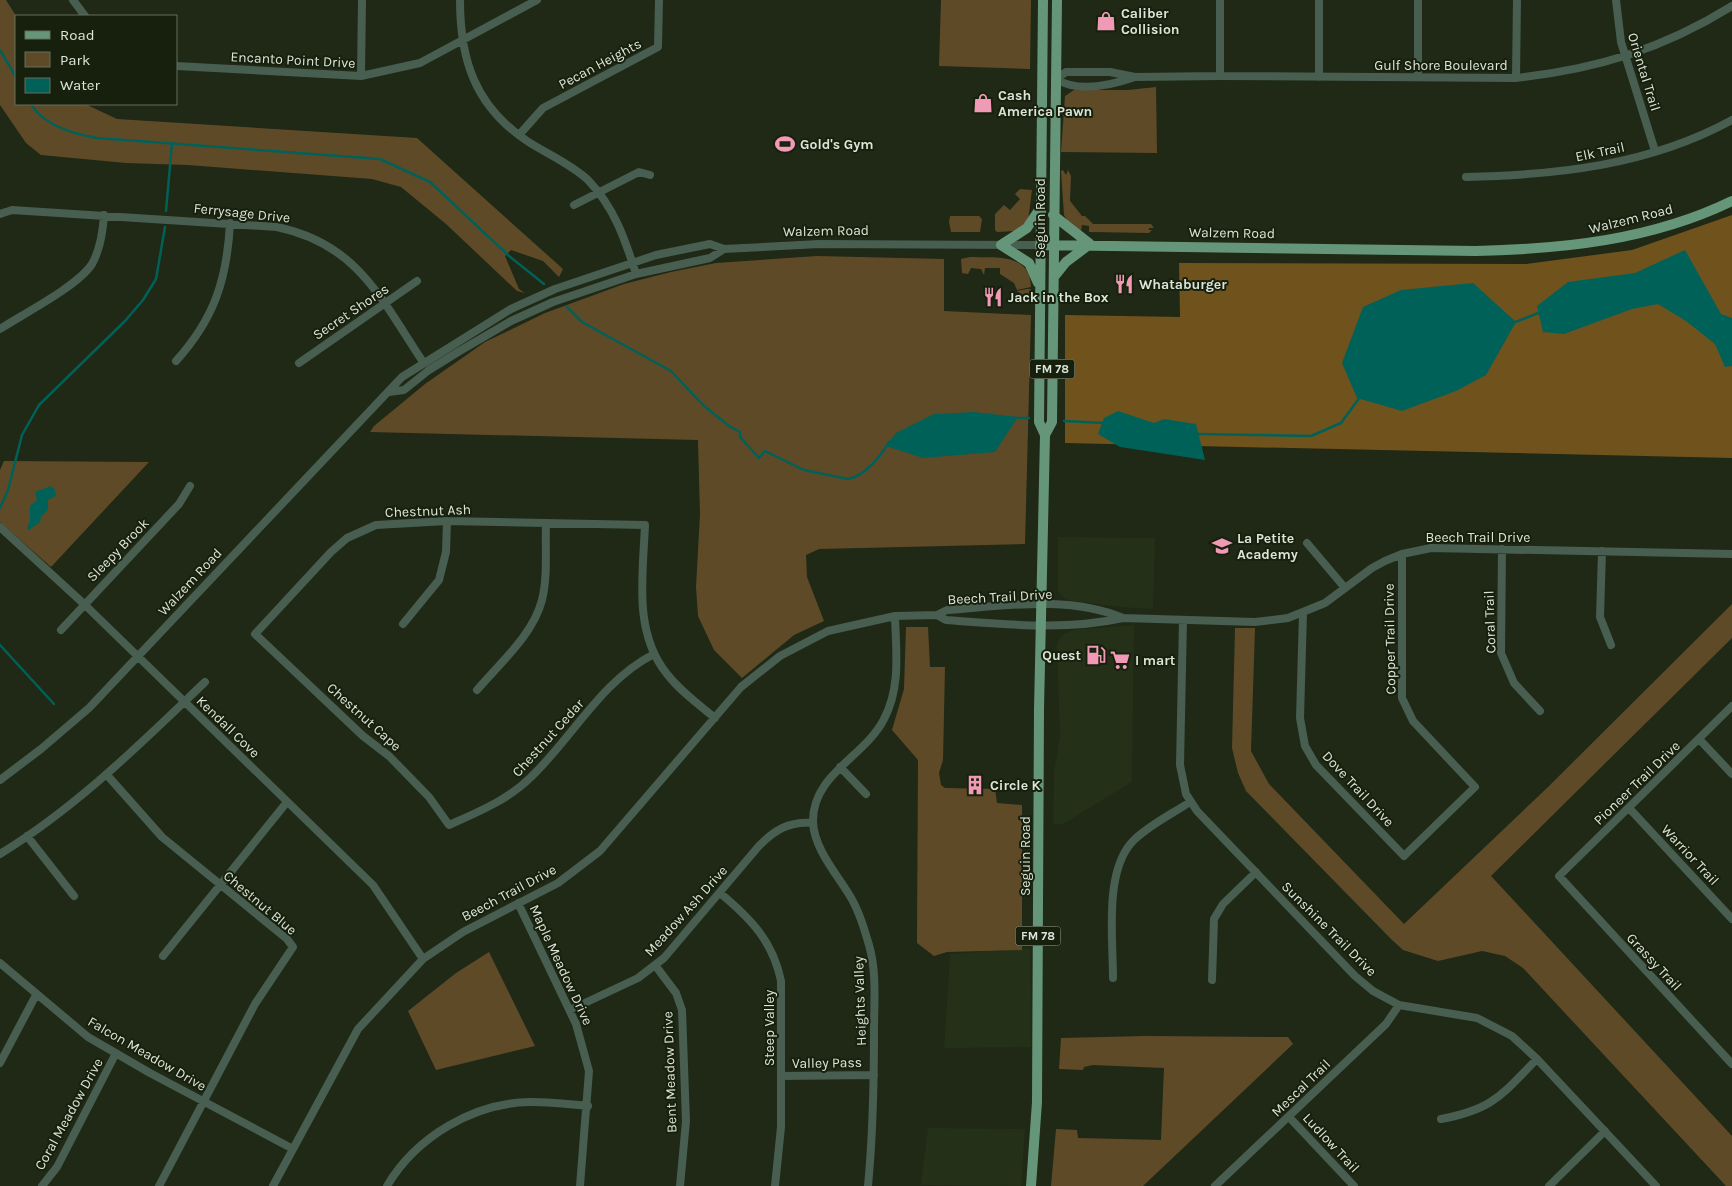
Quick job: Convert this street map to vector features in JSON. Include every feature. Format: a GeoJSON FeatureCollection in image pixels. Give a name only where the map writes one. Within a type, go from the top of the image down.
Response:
{"type":"FeatureCollection","features":[{"type":"Feature","properties":{"kind":"main road","name":"Seguin Road"},"geometry":{"type":"LineString","coordinates":[[1031,1186],[1037,1102],[1041,627],[1045,435],[1039,422],[1043,0]]}},
{"type":"Feature","properties":{"kind":"main road","name":"Seguin Road"},"geometry":{"type":"LineString","coordinates":[[1045,435],[1052,422],[1057,0]]}},
{"type":"Feature","properties":{"kind":"main road"},"geometry":{"type":"LineString","coordinates":[[1042,111],[1046,95],[1056,79],[1051,74],[1043,48]]}},
{"type":"Feature","properties":{"kind":"main road","name":"Walzem Road"},"geometry":{"type":"LineString","coordinates":[[1040,245],[1090,244],[1476,251],[1541,250],[1601,242],[1654,229],[1732,201]]}},
{"type":"Feature","properties":{"kind":"main road"},"geometry":{"type":"LineString","coordinates":[[1040,209],[1028,228],[1001,245],[1029,263],[1041,291]]}},
{"type":"Feature","properties":{"kind":"main road"},"geometry":{"type":"LineString","coordinates":[[1053,215],[1090,244],[1066,262],[1054,277]]}},
{"type":"Feature","properties":{"kind":"street"},"geometry":{"type":"LineString","coordinates":[[74,0],[84,15]]}},
{"type":"Feature","properties":{"kind":"street"},"geometry":{"type":"LineString","coordinates":[[361,76],[362,0]]}},
{"type":"Feature","properties":{"kind":"street"},"geometry":{"type":"LineString","coordinates":[[460,0],[462,40],[469,70],[483,98],[497,115],[519,134],[579,173],[598,192],[623,234],[636,274]]}},
{"type":"Feature","properties":{"kind":"street","name":"Encanto Point Drive"},"geometry":{"type":"LineString","coordinates":[[178,66],[361,76],[420,63],[538,0]]}},
{"type":"Feature","properties":{"kind":"street","name":"Pecan Heights"},"geometry":{"type":"LineString","coordinates":[[519,134],[543,108],[658,47],[659,0]]}},
{"type":"Feature","properties":{"kind":"street"},"geometry":{"type":"LineString","coordinates":[[1220,0],[1220,76]]}},
{"type":"Feature","properties":{"kind":"street"},"geometry":{"type":"LineString","coordinates":[[1318,76],[1319,0]]}},
{"type":"Feature","properties":{"kind":"street"},"geometry":{"type":"LineString","coordinates":[[1418,0],[1418,78]]}},
{"type":"Feature","properties":{"kind":"street"},"geometry":{"type":"LineString","coordinates":[[1516,78],[1517,0]]}},
{"type":"Feature","properties":{"kind":"street","name":"Oriental Trail"},"geometry":{"type":"LineString","coordinates":[[1616,0],[1618,24],[1626,57],[1655,151]]}},
{"type":"Feature","properties":{"kind":"street","name":"Gulf Shore Boulevard"},"geometry":{"type":"LineString","coordinates":[[1135,77],[1110,86],[1065,84],[1056,79],[1066,72],[1110,72],[1135,77],[1516,78],[1561,73],[1626,57],[1653,48],[1694,28],[1732,6]]}},
{"type":"Feature","properties":{"kind":"street","name":"Elk Trail"},"geometry":{"type":"LineString","coordinates":[[1466,178],[1520,176],[1575,170],[1620,161],[1681,143],[1732,120]]}},
{"type":"Feature","properties":{"kind":"street"},"geometry":{"type":"LineString","coordinates":[[574,206],[639,172],[650,175]]}},
{"type":"Feature","properties":{"kind":"street","name":"Ferrysage Drive"},"geometry":{"type":"LineString","coordinates":[[0,214],[12,210],[277,227],[315,237],[346,257],[361,270],[423,362]]}},
{"type":"Feature","properties":{"kind":"street"},"geometry":{"type":"LineString","coordinates":[[0,329],[74,282],[92,264],[102,233],[104,215]]}},
{"type":"Feature","properties":{"kind":"street"},"geometry":{"type":"LineString","coordinates":[[176,362],[204,324],[217,299],[226,265],[230,224]]}},
{"type":"Feature","properties":{"kind":"street","name":"Walzem Road"},"geometry":{"type":"LineString","coordinates":[[0,780],[41,750],[89,708],[402,377],[511,308],[555,289],[632,262],[710,244],[724,249],[819,244],[1040,245]]}},
{"type":"Feature","properties":{"kind":"street","name":"Walzem Road"},"geometry":{"type":"LineString","coordinates":[[389,392],[404,390],[429,370],[511,322],[553,302],[636,274],[710,258],[724,249]]}},
{"type":"Feature","properties":{"kind":"street","name":"Secret Shores"},"geometry":{"type":"LineString","coordinates":[[299,363],[417,282]]}},
{"type":"Feature","properties":{"kind":"street","name":"Sleepy Brook"},"geometry":{"type":"LineString","coordinates":[[61,630],[179,504],[190,486]]}},
{"type":"Feature","properties":{"kind":"street"},"geometry":{"type":"LineString","coordinates":[[403,624],[439,580],[446,552],[447,521]]}},
{"type":"Feature","properties":{"kind":"street","name":"Chestnut Ash"},"geometry":{"type":"LineString","coordinates":[[254,634],[347,538],[376,525],[447,521],[645,525],[642,610],[654,654]]}},
{"type":"Feature","properties":{"kind":"street"},"geometry":{"type":"LineString","coordinates":[[477,690],[528,630],[537,615],[544,590],[546,524]]}},
{"type":"Feature","properties":{"kind":"street","name":"Kendall Cove"},"geometry":{"type":"LineString","coordinates":[[0,526],[84,604],[373,885],[423,959]]}},
{"type":"Feature","properties":{"kind":"street"},"geometry":{"type":"LineString","coordinates":[[1307,543],[1345,588]]}},
{"type":"Feature","properties":{"kind":"street","name":"Beech Trail Drive"},"geometry":{"type":"LineString","coordinates":[[273,1186],[358,1029],[423,959],[462,932],[558,883],[600,851],[741,687],[780,656],[828,631],[895,616],[937,616],[946,620],[1041,627],[1101,623],[1123,618],[1269,622],[1303,613],[1325,603],[1372,568],[1402,554],[1430,548],[1732,554]]}},
{"type":"Feature","properties":{"kind":"street","name":"Coral Trail"},"geometry":{"type":"LineString","coordinates":[[1502,549],[1501,653],[1514,683],[1540,711]]}},
{"type":"Feature","properties":{"kind":"street"},"geometry":{"type":"LineString","coordinates":[[1602,550],[1600,617],[1611,645]]}},
{"type":"Feature","properties":{"kind":"street","name":"Copper Trail Drive"},"geometry":{"type":"LineString","coordinates":[[1402,554],[1402,698],[1413,721],[1475,787],[1404,856]]}},
{"type":"Feature","properties":{"kind":"street","name":"Beech Trail Drive"},"geometry":{"type":"LineString","coordinates":[[937,616],[947,610],[1042,604],[1103,610],[1123,618]]}},
{"type":"Feature","properties":{"kind":"street","name":"Dove Trail Drive"},"geometry":{"type":"LineString","coordinates":[[1303,613],[1300,718],[1305,746],[1316,765],[1404,856]]}},
{"type":"Feature","properties":{"kind":"street","name":"Heights Valley"},"geometry":{"type":"LineString","coordinates":[[868,1186],[874,1118],[874,986],[870,948],[851,897],[820,848],[813,823],[820,793],[840,767],[874,733],[890,708],[896,684],[895,616]]}},
{"type":"Feature","properties":{"kind":"street","name":"Sunshine Trail Drive"},"geometry":{"type":"LineString","coordinates":[[1183,620],[1180,765],[1182,780],[1190,802],[1355,976],[1373,991],[1400,1005],[1464,1015],[1489,1023],[1512,1036],[1537,1059],[1656,1186]]}},
{"type":"Feature","properties":{"kind":"street","name":"Chestnut Cape"},"geometry":{"type":"LineString","coordinates":[[254,634],[363,736],[389,756],[429,797],[449,825]]}},
{"type":"Feature","properties":{"kind":"street"},"geometry":{"type":"LineString","coordinates":[[654,654],[674,682],[715,718]]}},
{"type":"Feature","properties":{"kind":"street","name":"Chestnut Cedar"},"geometry":{"type":"LineString","coordinates":[[449,825],[491,806],[518,789],[542,766],[619,677],[635,664],[654,654]]}},
{"type":"Feature","properties":{"kind":"street"},"geometry":{"type":"LineString","coordinates":[[0,854],[88,792],[206,682]]}},
{"type":"Feature","properties":{"kind":"street","name":"Pioneer Trail Drive"},"geometry":{"type":"LineString","coordinates":[[1558,876],[1732,706]]}},
{"type":"Feature","properties":{"kind":"street"},"geometry":{"type":"LineString","coordinates":[[1699,739],[1732,774]]}},
{"type":"Feature","properties":{"kind":"street"},"geometry":{"type":"LineString","coordinates":[[840,767],[866,794]]}},
{"type":"Feature","properties":{"kind":"street","name":"Chestnut Blue"},"geometry":{"type":"LineString","coordinates":[[107,774],[162,837],[287,939],[292,947],[255,1004],[204,1102]]}},
{"type":"Feature","properties":{"kind":"street"},"geometry":{"type":"LineString","coordinates":[[162,956],[287,802]]}},
{"type":"Feature","properties":{"kind":"street"},"geometry":{"type":"LineString","coordinates":[[1113,978],[1114,892],[1119,863],[1125,851],[1140,835],[1190,802]]}},
{"type":"Feature","properties":{"kind":"street","name":"Warrior Trail"},"geometry":{"type":"LineString","coordinates":[[1629,808],[1732,919]]}},
{"type":"Feature","properties":{"kind":"street","name":"Meadow Ash Drive"},"geometry":{"type":"LineString","coordinates":[[570,1010],[623,986],[655,965],[675,946],[758,847],[775,830],[790,824],[813,823]]}},
{"type":"Feature","properties":{"kind":"street"},"geometry":{"type":"LineString","coordinates":[[28,836],[74,896]]}},
{"type":"Feature","properties":{"kind":"street"},"geometry":{"type":"LineString","coordinates":[[1212,980],[1214,919],[1223,904],[1256,872]]}},
{"type":"Feature","properties":{"kind":"street","name":"Grassy Trail"},"geometry":{"type":"LineString","coordinates":[[1558,876],[1732,1064]]}},
{"type":"Feature","properties":{"kind":"street","name":"Steep Valley"},"geometry":{"type":"LineString","coordinates":[[720,893],[753,922],[770,946],[776,962],[782,998],[782,1076],[781,1127],[775,1186]]}},
{"type":"Feature","properties":{"kind":"street","name":"Maple Meadow Drive"},"geometry":{"type":"LineString","coordinates":[[518,903],[576,1024],[589,1071],[588,1106],[580,1186]]}},
{"type":"Feature","properties":{"kind":"street","name":"Falcon Meadow Drive"},"geometry":{"type":"LineString","coordinates":[[0,963],[36,995],[88,1036],[204,1102],[293,1149]]}},
{"type":"Feature","properties":{"kind":"street","name":"Bent Meadow Drive"},"geometry":{"type":"LineString","coordinates":[[655,965],[676,993],[682,1010],[686,1121],[680,1186]]}},
{"type":"Feature","properties":{"kind":"street"},"geometry":{"type":"LineString","coordinates":[[0,1063],[36,995]]}},
{"type":"Feature","properties":{"kind":"street","name":"Mescal Trail"},"geometry":{"type":"LineString","coordinates":[[1217,1185],[1386,1024],[1400,1005]]}},
{"type":"Feature","properties":{"kind":"street","name":"Coral Meadow Drive"},"geometry":{"type":"LineString","coordinates":[[42,1186],[56,1167],[116,1053]]}},
{"type":"Feature","properties":{"kind":"street"},"geometry":{"type":"LineString","coordinates":[[1441,1119],[1469,1114],[1490,1104],[1537,1059]]}},
{"type":"Feature","properties":{"kind":"street","name":"Valley Pass"},"geometry":{"type":"LineString","coordinates":[[782,1076],[874,1075]]}},
{"type":"Feature","properties":{"kind":"street"},"geometry":{"type":"LineString","coordinates":[[159,1186],[204,1102]]}},
{"type":"Feature","properties":{"kind":"street"},"geometry":{"type":"LineString","coordinates":[[387,1186],[402,1165],[428,1139],[459,1120],[476,1113],[493,1107],[529,1102],[588,1106]]}},
{"type":"Feature","properties":{"kind":"street","name":"Ludlow Trail"},"geometry":{"type":"LineString","coordinates":[[1289,1116],[1354,1186]]}},
{"type":"Feature","properties":{"kind":"street"},"geometry":{"type":"LineString","coordinates":[[1549,1186],[1605,1131]]}},
{"type":"Feature","properties":{"kind":"shaded area"},"geometry":{"type":"Polygon","coordinates":[[[1732,215],[1732,458],[1065,443],[1065,315],[1180,317],[1179,263],[1526,264],[1632,250],[1732,215]]]}},
{"type":"Feature","properties":{"kind":"shaded area"},"geometry":{"type":"Polygon","coordinates":[[[1058,537],[1155,538],[1153,609],[1119,607],[1068,600],[1061,596],[1058,590],[1058,537]]]}},
{"type":"Feature","properties":{"kind":"shaded area"},"geometry":{"type":"Polygon","coordinates":[[[1134,625],[1132,782],[1063,824],[1053,824],[1054,773],[1060,736],[1057,644],[1061,636],[1072,630],[1134,625]]]}},
{"type":"Feature","properties":{"kind":"shaded area"},"geometry":{"type":"Polygon","coordinates":[[[1030,948],[1031,1047],[944,1048],[950,954],[1030,948]]]}},
{"type":"Feature","properties":{"kind":"shaded area"},"geometry":{"type":"Polygon","coordinates":[[[928,1128],[1025,1129],[1021,1186],[921,1185],[928,1128]]]}},
{"type":"Feature","properties":{"kind":"green space"},"geometry":{"type":"Polygon","coordinates":[[[0,0],[6,0],[15,15],[15,105],[87,105],[117,119],[417,138],[563,269],[559,277],[543,261],[511,250],[505,256],[519,289],[525,293],[517,291],[446,224],[401,187],[372,179],[188,165],[126,163],[41,155],[26,143],[0,105],[0,0]]]}},
{"type":"Feature","properties":{"kind":"green space"},"geometry":{"type":"Polygon","coordinates":[[[941,0],[1031,0],[1030,69],[939,66],[941,0]]]}},
{"type":"Feature","properties":{"kind":"green space"},"geometry":{"type":"Polygon","coordinates":[[[1156,87],[1157,153],[1061,152],[1065,96],[1074,90],[1128,90],[1156,87]]]}},
{"type":"Feature","properties":{"kind":"green space"},"geometry":{"type":"Polygon","coordinates":[[[1063,170],[1066,175],[1068,170],[1071,176],[1070,201],[1082,216],[1085,216],[1093,224],[1151,224],[1154,228],[1149,228],[1149,230],[1152,230],[1149,233],[1089,232],[1089,226],[1082,225],[1081,231],[1067,220],[1064,215],[1061,171],[1063,170]]]}},
{"type":"Feature","properties":{"kind":"green space"},"geometry":{"type":"Polygon","coordinates":[[[1020,189],[1032,190],[1028,221],[1015,231],[997,232],[995,230],[995,214],[1004,205],[1010,210],[1020,199],[1015,194],[1020,189]]]}},
{"type":"Feature","properties":{"kind":"green space"},"geometry":{"type":"Polygon","coordinates":[[[950,216],[979,216],[982,219],[980,232],[951,232],[950,216]]]}},
{"type":"Feature","properties":{"kind":"green space"},"geometry":{"type":"Polygon","coordinates":[[[817,256],[944,259],[944,311],[1031,315],[1025,544],[819,549],[806,555],[807,577],[824,621],[794,635],[742,678],[714,650],[698,616],[696,587],[700,514],[698,440],[370,432],[374,426],[425,384],[485,342],[545,313],[624,284],[671,272],[716,263],[817,256]]]}},
{"type":"Feature","properties":{"kind":"green space"},"geometry":{"type":"Polygon","coordinates":[[[970,257],[1010,259],[1018,262],[1025,268],[1031,287],[1017,290],[1014,283],[1000,274],[1000,268],[985,268],[984,275],[981,269],[971,268],[968,274],[962,273],[961,259],[970,257]]]}},
{"type":"Feature","properties":{"kind":"green space"},"geometry":{"type":"Polygon","coordinates":[[[1031,289],[1034,300],[1031,302],[1018,302],[1023,301],[1023,295],[1017,291],[1031,289]]]}},
{"type":"Feature","properties":{"kind":"green space"},"geometry":{"type":"Polygon","coordinates":[[[4,461],[149,462],[51,567],[0,522],[0,470],[4,461]]]}},
{"type":"Feature","properties":{"kind":"green space"},"geometry":{"type":"Polygon","coordinates":[[[1732,604],[1732,638],[1491,876],[1732,1136],[1732,1186],[1726,1186],[1523,968],[1505,956],[1482,951],[1438,961],[1403,950],[1246,791],[1238,773],[1232,748],[1235,628],[1255,628],[1251,751],[1269,784],[1404,924],[1547,788],[1732,604]]]}},
{"type":"Feature","properties":{"kind":"green space"},"geometry":{"type":"Polygon","coordinates":[[[906,627],[928,627],[930,667],[945,667],[943,760],[939,773],[941,785],[945,788],[995,789],[997,803],[1022,805],[1022,950],[947,952],[934,956],[917,943],[918,760],[892,730],[904,689],[906,627]]]}},
{"type":"Feature","properties":{"kind":"green space"},"geometry":{"type":"Polygon","coordinates":[[[489,952],[535,1046],[436,1070],[408,1011],[456,973],[489,952]]]}},
{"type":"Feature","properties":{"kind":"green space"},"geometry":{"type":"Polygon","coordinates":[[[1147,1036],[1288,1037],[1293,1044],[1143,1186],[1051,1186],[1056,1129],[1077,1130],[1078,1138],[1161,1140],[1164,1068],[1093,1065],[1084,1067],[1083,1070],[1059,1069],[1061,1038],[1147,1036]]]}},
{"type":"Feature","properties":{"kind":"water"},"geometry":{"type":"Polygon","coordinates":[[[1685,250],[1721,314],[1732,318],[1732,366],[1725,367],[1715,344],[1686,321],[1658,304],[1632,309],[1564,334],[1543,332],[1537,306],[1568,282],[1635,273],[1685,250]]]}},
{"type":"Feature","properties":{"kind":"water"},"geometry":{"type":"Polygon","coordinates":[[[1473,283],[1516,322],[1486,375],[1456,391],[1402,411],[1357,398],[1342,363],[1363,307],[1401,290],[1473,283]]]}},
{"type":"Feature","properties":{"kind":"water"},"geometry":{"type":"Polygon","coordinates":[[[1118,411],[1154,423],[1164,419],[1196,424],[1205,460],[1120,447],[1098,434],[1104,418],[1118,411]]]}},
{"type":"Feature","properties":{"kind":"water"},"geometry":{"type":"Polygon","coordinates":[[[974,412],[1018,417],[995,452],[923,458],[886,446],[896,433],[934,414],[974,412]]]}},
{"type":"Feature","properties":{"kind":"water"},"geometry":{"type":"Polygon","coordinates":[[[51,486],[55,490],[56,496],[48,500],[48,510],[41,517],[40,522],[29,530],[27,528],[30,521],[30,506],[37,500],[35,492],[51,486]]]}},
{"type":"Feature","properties":{"kind":"waterway"},"geometry":{"type":"LineString","coordinates":[[0,50],[15,75]]}},
{"type":"Feature","properties":{"kind":"waterway"},"geometry":{"type":"LineString","coordinates":[[32,105],[43,118],[51,123],[69,131],[97,138],[380,159],[430,182],[509,256],[544,284]]}},
{"type":"Feature","properties":{"kind":"waterway"},"geometry":{"type":"LineString","coordinates":[[166,211],[172,143]]}},
{"type":"Feature","properties":{"kind":"waterway"},"geometry":{"type":"LineString","coordinates":[[0,508],[8,490],[22,435],[39,405],[125,321],[143,300],[156,279],[165,227]]}},
{"type":"Feature","properties":{"kind":"waterway"},"geometry":{"type":"LineString","coordinates":[[567,307],[582,322],[671,371],[703,405],[729,426],[740,432],[740,437],[759,458],[765,451],[804,470],[848,479],[861,474],[867,469],[889,442],[892,441]]}},
{"type":"Feature","properties":{"kind":"waterway"},"geometry":{"type":"LineString","coordinates":[[1513,323],[1541,312]]}},
{"type":"Feature","properties":{"kind":"waterway"},"geometry":{"type":"LineString","coordinates":[[1196,434],[1311,436],[1341,423],[1360,397]]}},
{"type":"Feature","properties":{"kind":"waterway"},"geometry":{"type":"LineString","coordinates":[[1015,418],[1029,418]]}},
{"type":"Feature","properties":{"kind":"waterway"},"geometry":{"type":"LineString","coordinates":[[1064,421],[1104,423]]}},
{"type":"Feature","properties":{"kind":"waterway"},"geometry":{"type":"LineString","coordinates":[[0,645],[54,704]]}},
{"type":"Feature","properties":{"kind":"place","name":"Caliber Collision"},"geometry":{"type":"Point","coordinates":[1106,21]}},
{"type":"Feature","properties":{"kind":"place","name":"Cash America Pawn"},"geometry":{"type":"Point","coordinates":[983,103]}},
{"type":"Feature","properties":{"kind":"place","name":"Gold's Gym"},"geometry":{"type":"Point","coordinates":[785,144]}},
{"type":"Feature","properties":{"kind":"place","name":"Whataburger"},"geometry":{"type":"Point","coordinates":[1124,284]}},
{"type":"Feature","properties":{"kind":"place","name":"Jack in the Box"},"geometry":{"type":"Point","coordinates":[993,297]}},
{"type":"Feature","properties":{"kind":"place","name":"La Petite Academy"},"geometry":{"type":"Point","coordinates":[1222,546]}},
{"type":"Feature","properties":{"kind":"place","name":"Quest"},"geometry":{"type":"Point","coordinates":[1096,655]}},
{"type":"Feature","properties":{"kind":"place","name":"I mart"},"geometry":{"type":"Point","coordinates":[1120,660]}},
{"type":"Feature","properties":{"kind":"place","name":"Circle K"},"geometry":{"type":"Point","coordinates":[975,785]}}]}
